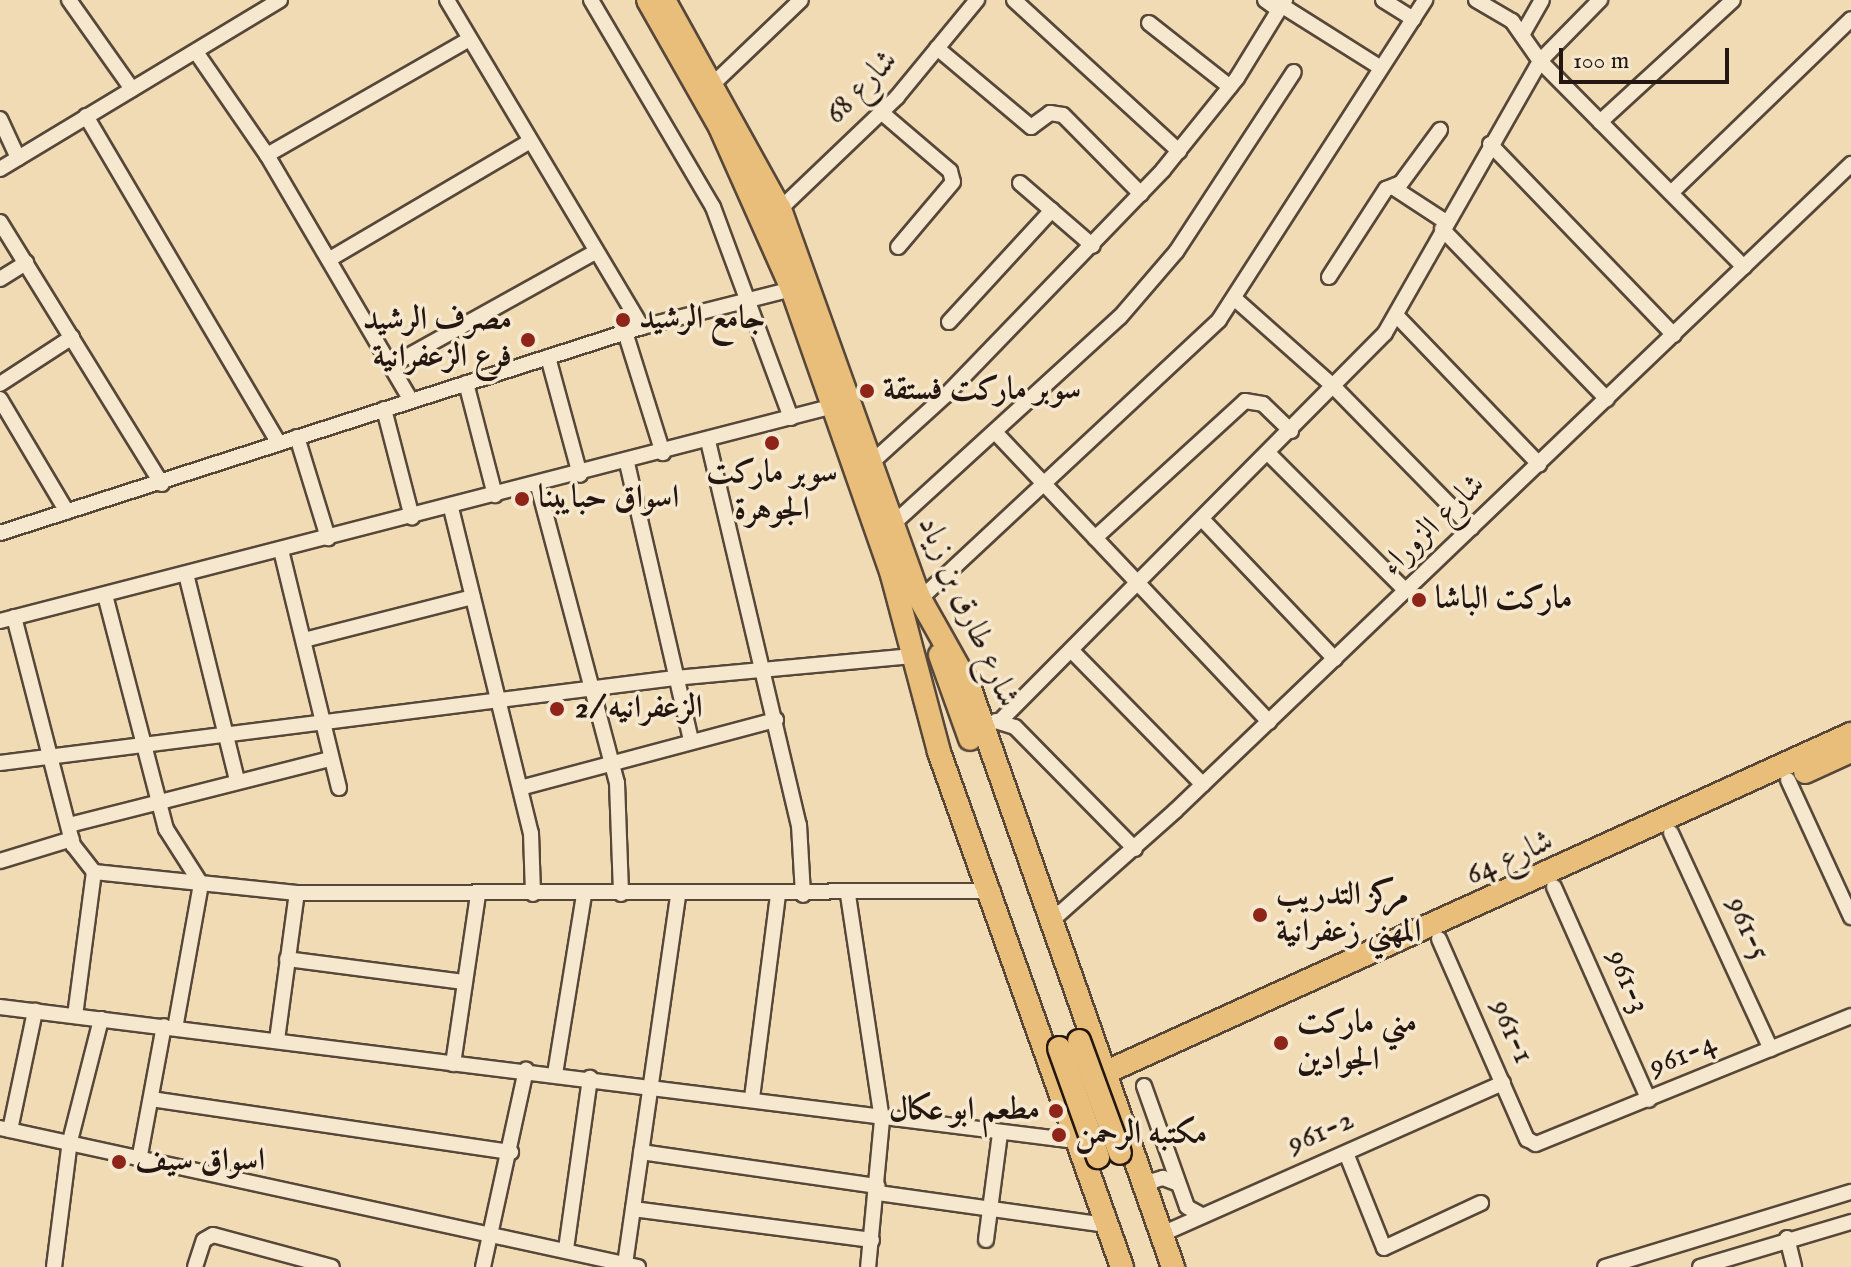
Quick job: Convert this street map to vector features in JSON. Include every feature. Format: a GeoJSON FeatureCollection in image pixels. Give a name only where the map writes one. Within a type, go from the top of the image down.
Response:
{"type":"FeatureCollection","features":[{"type":"Feature","properties":{"kind":"main road","name":"شارع طارق بن زياد"},"geometry":{"type":"LineString","coordinates":[[648,0],[720,127],[792,289],[830,407],[892,575],[911,656],[944,765],[993,891],[1076,1141],[1122,1267]]}},
{"type":"Feature","properties":{"kind":"main road","name":"شارع طارق بن زياد"},"geometry":{"type":"LineString","coordinates":[[664,0],[714,83],[780,209],[920,599],[990,722],[1050,922],[1173,1267]]}},
{"type":"Feature","properties":{"kind":"main road"},"geometry":{"type":"LineString","coordinates":[[892,575],[1109,1155],[1161,1267]]}},
{"type":"Feature","properties":{"kind":"main road"},"geometry":{"type":"LineString","coordinates":[[920,599],[1069,1044]]}},
{"type":"Feature","properties":{"kind":"main road","name":"شارع 64"},"geometry":{"type":"LineString","coordinates":[[1106,1079],[1851,734]]}},
{"type":"Feature","properties":{"kind":"main road","name":"شارع 64"},"geometry":{"type":"LineString","coordinates":[[1061,1097],[1439,939],[1851,751]]}},
{"type":"Feature","properties":{"kind":"main road"},"geometry":{"type":"LineString","coordinates":[[1109,1155],[1137,1267]]}},
{"type":"Feature","properties":{"kind":"street"},"geometry":{"type":"LineString","coordinates":[[69,0],[132,89]]}},
{"type":"Feature","properties":{"kind":"street"},"geometry":{"type":"LineString","coordinates":[[0,169],[280,0]]}},
{"type":"Feature","properties":{"kind":"street"},"geometry":{"type":"LineString","coordinates":[[447,0],[468,40],[642,327]]}},
{"type":"Feature","properties":{"kind":"street"},"geometry":{"type":"LineString","coordinates":[[591,0],[713,207],[791,418]]}},
{"type":"Feature","properties":{"kind":"street"},"geometry":{"type":"LineString","coordinates":[[714,83],[801,0]]}},
{"type":"Feature","properties":{"kind":"street","name":"شارع 68"},"geometry":{"type":"LineString","coordinates":[[780,209],[881,112],[977,0]]}},
{"type":"Feature","properties":{"kind":"street"},"geometry":{"type":"LineString","coordinates":[[1014,0],[1179,151]]}},
{"type":"Feature","properties":{"kind":"street"},"geometry":{"type":"LineString","coordinates":[[1265,0],[1282,5],[1381,68]]}},
{"type":"Feature","properties":{"kind":"street"},"geometry":{"type":"LineString","coordinates":[[1383,0],[1413,19]]}},
{"type":"Feature","properties":{"kind":"street"},"geometry":{"type":"LineString","coordinates":[[920,599],[1136,402],[1235,299],[1425,0]]}},
{"type":"Feature","properties":{"kind":"street"},"geometry":{"type":"LineString","coordinates":[[1476,0],[1522,35],[1540,61],[1744,267]]}},
{"type":"Feature","properties":{"kind":"street"},"geometry":{"type":"LineString","coordinates":[[1522,35],[1542,0]]}},
{"type":"Feature","properties":{"kind":"street"},"geometry":{"type":"LineString","coordinates":[[990,722],[1072,651],[1138,585],[1334,387],[1396,315],[1490,144],[1540,61],[1600,0]]}},
{"type":"Feature","properties":{"kind":"street"},"geometry":{"type":"LineString","coordinates":[[1600,122],[1733,0]]}},
{"type":"Feature","properties":{"kind":"street"},"geometry":{"type":"LineString","coordinates":[[871,463],[1093,246],[1141,194],[1230,87],[1282,5]]}},
{"type":"Feature","properties":{"kind":"street"},"geometry":{"type":"LineString","coordinates":[[1671,193],[1851,19]]}},
{"type":"Feature","properties":{"kind":"street"},"geometry":{"type":"LineString","coordinates":[[1149,23],[1230,87]]}},
{"type":"Feature","properties":{"kind":"street"},"geometry":{"type":"LineString","coordinates":[[267,155],[468,40]]}},
{"type":"Feature","properties":{"kind":"street"},"geometry":{"type":"LineString","coordinates":[[937,48],[1031,127],[1050,113],[1063,115],[1141,194]]}},
{"type":"Feature","properties":{"kind":"street"},"geometry":{"type":"LineString","coordinates":[[196,52],[267,155],[411,400]]}},
{"type":"Feature","properties":{"kind":"street"},"geometry":{"type":"LineString","coordinates":[[893,524],[1120,317],[1176,252],[1294,72]]}},
{"type":"Feature","properties":{"kind":"street"},"geometry":{"type":"LineString","coordinates":[[881,112],[950,171],[953,182],[898,247]]}},
{"type":"Feature","properties":{"kind":"street"},"geometry":{"type":"LineString","coordinates":[[86,116],[279,443]]}},
{"type":"Feature","properties":{"kind":"street"},"geometry":{"type":"LineString","coordinates":[[0,119],[18,158]]}},
{"type":"Feature","properties":{"kind":"street"},"geometry":{"type":"LineString","coordinates":[[1394,188],[1440,130]]}},
{"type":"Feature","properties":{"kind":"street"},"geometry":{"type":"LineString","coordinates":[[330,259],[530,141]]}},
{"type":"Feature","properties":{"kind":"street"},"geometry":{"type":"LineString","coordinates":[[1490,144],[1674,335]]}},
{"type":"Feature","properties":{"kind":"street","name":"شارع الزوراء"},"geometry":{"type":"LineString","coordinates":[[1050,922],[1203,785],[1851,164]]}},
{"type":"Feature","properties":{"kind":"street"},"geometry":{"type":"LineString","coordinates":[[1020,183],[1093,246]]}},
{"type":"Feature","properties":{"kind":"street"},"geometry":{"type":"LineString","coordinates":[[1329,277],[1386,189],[1394,188],[1444,226],[1607,399]]}},
{"type":"Feature","properties":{"kind":"street"},"geometry":{"type":"LineString","coordinates":[[949,322],[1052,210]]}},
{"type":"Feature","properties":{"kind":"street"},"geometry":{"type":"LineString","coordinates":[[0,222],[162,484]]}},
{"type":"Feature","properties":{"kind":"street"},"geometry":{"type":"LineString","coordinates":[[392,365],[595,252]]}},
{"type":"Feature","properties":{"kind":"street"},"geometry":{"type":"LineString","coordinates":[[0,279],[26,263]]}},
{"type":"Feature","properties":{"kind":"street"},"geometry":{"type":"LineString","coordinates":[[0,533],[162,484],[297,437],[625,332],[792,289]]}},
{"type":"Feature","properties":{"kind":"street"},"geometry":{"type":"LineString","coordinates":[[1235,299],[1334,387],[1472,528]]}},
{"type":"Feature","properties":{"kind":"street"},"geometry":{"type":"LineString","coordinates":[[1396,315],[1539,464]]}},
{"type":"Feature","properties":{"kind":"street"},"geometry":{"type":"LineString","coordinates":[[625,332],[663,453]]}},
{"type":"Feature","properties":{"kind":"street"},"geometry":{"type":"LineString","coordinates":[[0,384],[72,337]]}},
{"type":"Feature","properties":{"kind":"street"},"geometry":{"type":"LineString","coordinates":[[548,357],[580,475]]}},
{"type":"Feature","properties":{"kind":"street"},"geometry":{"type":"LineString","coordinates":[[466,383],[495,495]]}},
{"type":"Feature","properties":{"kind":"street"},"geometry":{"type":"LineString","coordinates":[[0,399],[67,512]]}},
{"type":"Feature","properties":{"kind":"street"},"geometry":{"type":"LineString","coordinates":[[1095,538],[1245,401],[1263,404],[1291,431]]}},
{"type":"Feature","properties":{"kind":"street"},"geometry":{"type":"LineString","coordinates":[[75,1016],[94,872],[70,832],[55,755],[7,619],[538,486],[830,407]]}},
{"type":"Feature","properties":{"kind":"street"},"geometry":{"type":"LineString","coordinates":[[384,409],[412,517]]}},
{"type":"Feature","properties":{"kind":"street"},"geometry":{"type":"LineString","coordinates":[[995,432],[1269,722]]}},
{"type":"Feature","properties":{"kind":"street"},"geometry":{"type":"LineString","coordinates":[[297,437],[328,538]]}},
{"type":"Feature","properties":{"kind":"street"},"geometry":{"type":"LineString","coordinates":[[708,441],[799,825],[803,895]]}},
{"type":"Feature","properties":{"kind":"street"},"geometry":{"type":"LineString","coordinates":[[1268,453],[1406,591]]}},
{"type":"Feature","properties":{"kind":"street"},"geometry":{"type":"LineString","coordinates":[[627,463],[691,740]]}},
{"type":"Feature","properties":{"kind":"street"},"geometry":{"type":"LineString","coordinates":[[538,486],[610,762],[621,819],[621,894]]}},
{"type":"Feature","properties":{"kind":"street"},"geometry":{"type":"LineString","coordinates":[[451,508],[531,833],[533,894]]}},
{"type":"Feature","properties":{"kind":"street"},"geometry":{"type":"LineString","coordinates":[[1202,519],[1335,659]]}},
{"type":"Feature","properties":{"kind":"street"},"geometry":{"type":"LineString","coordinates":[[281,550],[339,788]]}},
{"type":"Feature","properties":{"kind":"street"},"geometry":{"type":"LineString","coordinates":[[186,574],[237,780]]}},
{"type":"Feature","properties":{"kind":"street"},"geometry":{"type":"LineString","coordinates":[[105,595],[166,829],[201,884],[140,1155]]}},
{"type":"Feature","properties":{"kind":"street"},"geometry":{"type":"LineString","coordinates":[[304,640],[473,597]]}},
{"type":"Feature","properties":{"kind":"street"},"geometry":{"type":"LineString","coordinates":[[1072,651],[1203,785]]}},
{"type":"Feature","properties":{"kind":"street"},"geometry":{"type":"LineString","coordinates":[[0,763],[675,678],[911,656]]}},
{"type":"Feature","properties":{"kind":"street"},"geometry":{"type":"LineString","coordinates":[[520,788],[691,740],[776,720]]}},
{"type":"Feature","properties":{"kind":"street"},"geometry":{"type":"LineString","coordinates":[[990,722],[1015,727],[1135,849]]}},
{"type":"Feature","properties":{"kind":"street"},"geometry":{"type":"LineString","coordinates":[[0,861],[157,799],[330,759]]}},
{"type":"Feature","properties":{"kind":"street"},"geometry":{"type":"LineString","coordinates":[[1788,780],[1851,917]]}},
{"type":"Feature","properties":{"kind":"street","name":"961-5"},"geometry":{"type":"LineString","coordinates":[[1671,833],[1771,1049]]}},
{"type":"Feature","properties":{"kind":"street"},"geometry":{"type":"LineString","coordinates":[[94,872],[297,893],[848,895],[993,891]]}},
{"type":"Feature","properties":{"kind":"street","name":"961-3"},"geometry":{"type":"LineString","coordinates":[[1554,887],[1649,1100]]}},
{"type":"Feature","properties":{"kind":"street"},"geometry":{"type":"LineString","coordinates":[[277,1040],[297,893]]}},
{"type":"Feature","properties":{"kind":"street"},"geometry":{"type":"LineString","coordinates":[[453,1064],[478,894]]}},
{"type":"Feature","properties":{"kind":"street"},"geometry":{"type":"LineString","coordinates":[[555,1074],[584,894]]}},
{"type":"Feature","properties":{"kind":"street"},"geometry":{"type":"LineString","coordinates":[[35,1011],[5,1129],[494,1232],[631,1266],[633,1209],[678,894]]}},
{"type":"Feature","properties":{"kind":"street"},"geometry":{"type":"LineString","coordinates":[[752,1098],[778,895]]}},
{"type":"Feature","properties":{"kind":"street"},"geometry":{"type":"LineString","coordinates":[[848,895],[882,1120],[878,1190],[868,1267]]}},
{"type":"Feature","properties":{"kind":"street","name":"961-1"},"geometry":{"type":"LineString","coordinates":[[1439,939],[1527,1139],[1536,1144]]}},
{"type":"Feature","properties":{"kind":"street"},"geometry":{"type":"LineString","coordinates":[[287,959],[465,982]]}},
{"type":"Feature","properties":{"kind":"street"},"geometry":{"type":"LineString","coordinates":[[0,1007],[453,1064],[651,1085],[882,1120],[1076,1141]]}},
{"type":"Feature","properties":{"kind":"street","name":"961-4"},"geometry":{"type":"LineString","coordinates":[[1536,1144],[1851,1016]]}},
{"type":"Feature","properties":{"kind":"street"},"geometry":{"type":"LineString","coordinates":[[54,1267],[70,1141],[101,1019]]}},
{"type":"Feature","properties":{"kind":"street"},"geometry":{"type":"LineString","coordinates":[[483,1267],[494,1232],[526,1070]]}},
{"type":"Feature","properties":{"kind":"street"},"geometry":{"type":"LineString","coordinates":[[566,1249],[590,1078]]}},
{"type":"Feature","properties":{"kind":"street","name":"961-2"},"geometry":{"type":"LineString","coordinates":[[1162,1234],[1503,1083]]}},
{"type":"Feature","properties":{"kind":"street"},"geometry":{"type":"LineString","coordinates":[[1144,1086],[1176,1183],[1187,1207],[1203,1216]]}},
{"type":"Feature","properties":{"kind":"street"},"geometry":{"type":"LineString","coordinates":[[151,1099],[511,1152]]}},
{"type":"Feature","properties":{"kind":"street"},"geometry":{"type":"LineString","coordinates":[[986,1240],[1000,1134]]}},
{"type":"Feature","properties":{"kind":"street"},"geometry":{"type":"LineString","coordinates":[[641,1152],[1107,1225]]}},
{"type":"Feature","properties":{"kind":"street"},"geometry":{"type":"LineString","coordinates":[[1346,1153],[1384,1248],[1481,1203]]}},
{"type":"Feature","properties":{"kind":"street"},"geometry":{"type":"LineString","coordinates":[[1143,1184],[1163,1178],[1176,1183]]}},
{"type":"Feature","properties":{"kind":"street"},"geometry":{"type":"LineString","coordinates":[[1605,1267],[1851,1192]]}},
{"type":"Feature","properties":{"kind":"street"},"geometry":{"type":"LineString","coordinates":[[633,1209],[872,1240]]}},
{"type":"Feature","properties":{"kind":"street"},"geometry":{"type":"LineString","coordinates":[[1700,1267],[1787,1238],[1851,1222]]}},
{"type":"Feature","properties":{"kind":"street"},"geometry":{"type":"LineString","coordinates":[[195,1267],[204,1240],[213,1235],[332,1267]]}},
{"type":"Feature","properties":{"kind":"street"},"geometry":{"type":"LineString","coordinates":[[1787,1238],[1794,1267]]}},
{"type":"Feature","properties":{"kind":"place","name":"جامع الرشيد"},"geometry":{"type":"Point","coordinates":[623,320]}},
{"type":"Feature","properties":{"kind":"place","name":"مصرف الرشيد فرع الزعفرانية"},"geometry":{"type":"Point","coordinates":[528,340]}},
{"type":"Feature","properties":{"kind":"place","name":"سوبر ماركت فستقة"},"geometry":{"type":"Point","coordinates":[867,391]}},
{"type":"Feature","properties":{"kind":"place","name":"سوبر ماركت الجوهرة"},"geometry":{"type":"Point","coordinates":[772,443]}},
{"type":"Feature","properties":{"kind":"place","name":"اسواق حبايبنا"},"geometry":{"type":"Point","coordinates":[522,499]}},
{"type":"Feature","properties":{"kind":"place","name":"ماركت الباشا"},"geometry":{"type":"Point","coordinates":[1419,600]}},
{"type":"Feature","properties":{"kind":"place","name":"الزعفرانيه /2"},"geometry":{"type":"Point","coordinates":[557,709]}},
{"type":"Feature","properties":{"kind":"place","name":"مركز التدريب المهني زعفرانية"},"geometry":{"type":"Point","coordinates":[1260,915]}},
{"type":"Feature","properties":{"kind":"place","name":"مني ماركت الجوادين"},"geometry":{"type":"Point","coordinates":[1281,1043]}},
{"type":"Feature","properties":{"kind":"place","name":"مطعم ابو عكال"},"geometry":{"type":"Point","coordinates":[1056,1111]}},
{"type":"Feature","properties":{"kind":"place","name":"مكتبه الرحمن"},"geometry":{"type":"Point","coordinates":[1059,1135]}},
{"type":"Feature","properties":{"kind":"place","name":"اسواق سيف"},"geometry":{"type":"Point","coordinates":[119,1162]}}]}
